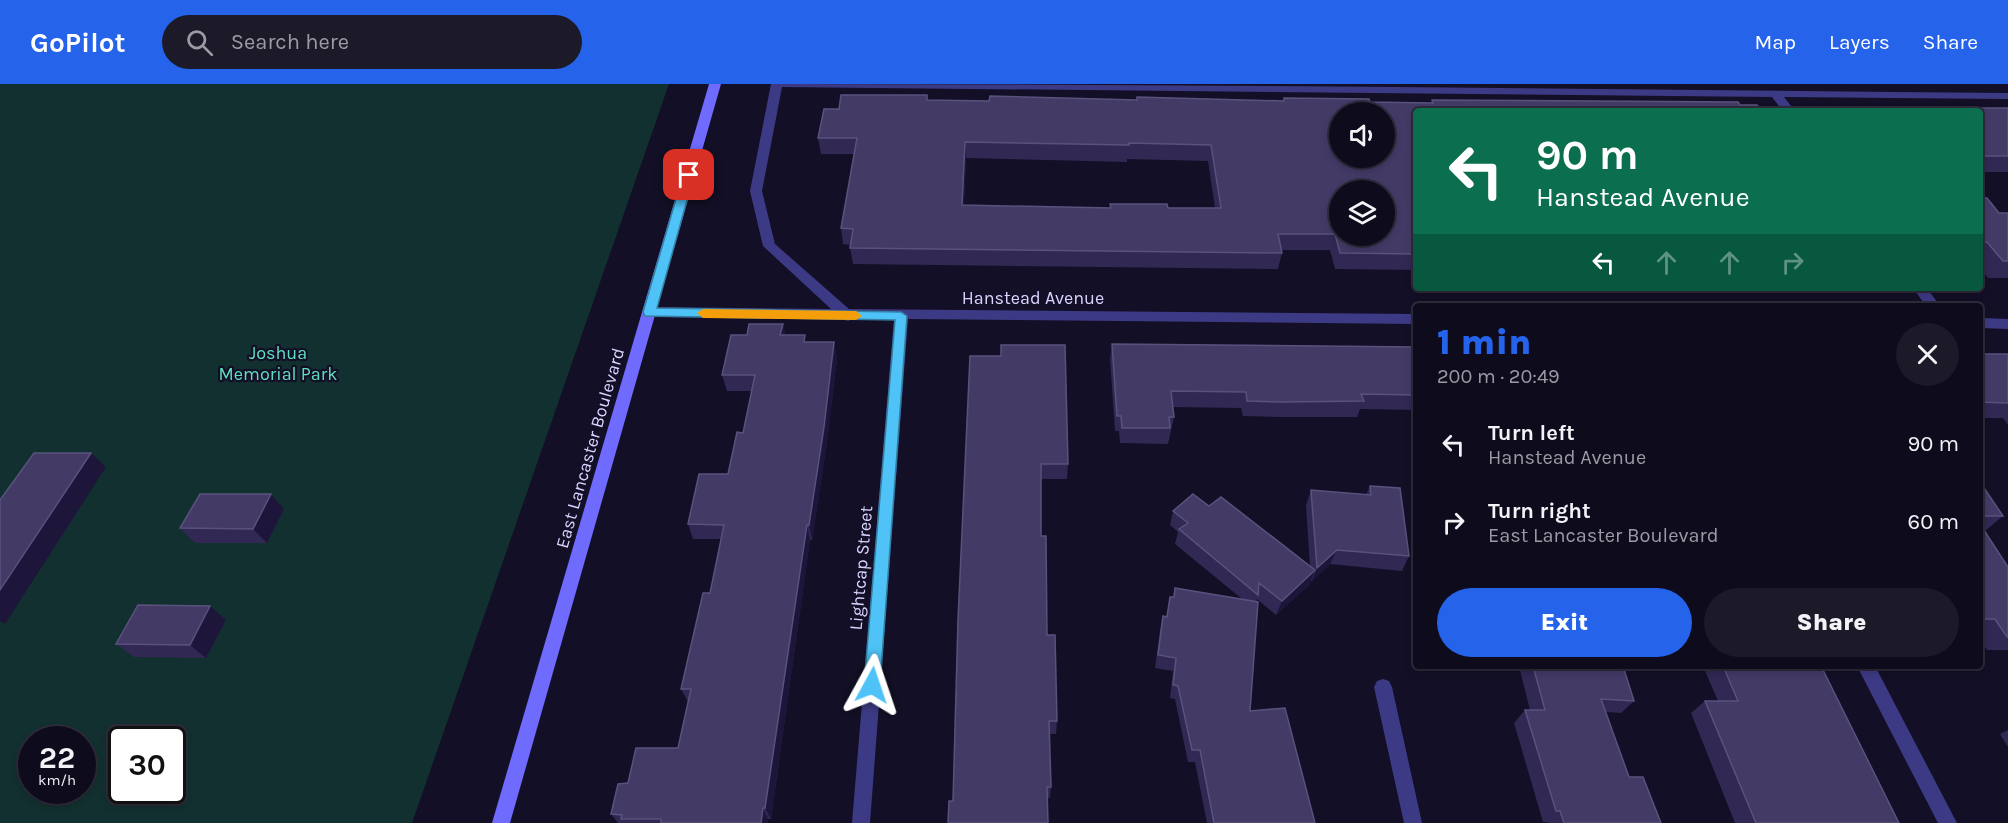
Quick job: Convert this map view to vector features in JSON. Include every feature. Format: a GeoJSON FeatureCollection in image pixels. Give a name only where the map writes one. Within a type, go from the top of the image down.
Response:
{"type":"FeatureCollection","features":[{"type":"Feature","properties":{"kind":"main road","name":"East Lancaster Boulevard"},"geometry":{"type":"LineString","coordinates":[[501,823],[715,84]]}},
{"type":"Feature","properties":{"kind":"street"},"geometry":{"type":"LineString","coordinates":[[848,316],[770,246],[756,191],[777,84],[2008,96]]}},
{"type":"Feature","properties":{"kind":"street"},"geometry":{"type":"LineString","coordinates":[[1775,93],[1786,108]]}},
{"type":"Feature","properties":{"kind":"street","name":"Hanstead Avenue"},"geometry":{"type":"LineString","coordinates":[[649,312],[848,316],[1222,315],[1413,319]]}},
{"type":"Feature","properties":{"kind":"street","name":"Lightcap Street"},"geometry":{"type":"LineString","coordinates":[[861,823],[901,316]]}},
{"type":"Feature","properties":{"kind":"street"},"geometry":{"type":"LineString","coordinates":[[1983,323],[2008,324]]}},
{"type":"Feature","properties":{"kind":"street"},"geometry":{"type":"LineString","coordinates":[[1868,669],[1948,823]]}},
{"type":"Feature","properties":{"kind":"street"},"geometry":{"type":"LineString","coordinates":[[1383,687],[1413,823]]}},
{"type":"Feature","properties":{"kind":"green space","name":"Joshua Memorial Park"},"geometry":{"type":"Polygon","coordinates":[[[0,84],[669,84],[412,823],[0,823],[0,84]]]}},
{"type":"Feature","properties":{"kind":"building"},"geometry":{"type":"Polygon","coordinates":[[[841,95],[927,95],[927,100],[989,101],[990,96],[1137,100],[1137,97],[1284,101],[1284,98],[1369,99],[1370,102],[1329,102],[1329,168],[1395,168],[1395,102],[1433,103],[1432,100],[1738,102],[1740,105],[1757,105],[1759,108],[1413,108],[1413,254],[1340,253],[1338,246],[1395,246],[1395,180],[1329,180],[1329,234],[1278,234],[1282,253],[850,248],[853,229],[841,228],[857,138],[818,138],[824,109],[839,109],[841,95]],[[965,142],[962,205],[1111,208],[1110,204],[1167,204],[1168,208],[1221,208],[1211,145],[1129,143],[1129,145],[965,142]]]}},
{"type":"Feature","properties":{"kind":"building"},"geometry":{"type":"Polygon","coordinates":[[[1983,108],[2008,108],[2008,156],[1983,156],[1983,108]]]}},
{"type":"Feature","properties":{"kind":"building"},"geometry":{"type":"Polygon","coordinates":[[[1983,198],[1987,198],[1999,213],[2008,213],[2008,261],[2003,261],[1987,242],[1983,242],[1983,198]]]}},
{"type":"Feature","properties":{"kind":"building"},"geometry":{"type":"Polygon","coordinates":[[[749,324],[783,324],[780,335],[805,335],[804,342],[834,342],[824,427],[809,525],[807,525],[765,808],[763,808],[761,823],[661,823],[661,819],[621,819],[622,815],[611,814],[618,784],[628,783],[636,748],[678,748],[691,689],[681,689],[703,593],[710,593],[724,525],[688,524],[699,474],[728,474],[737,432],[743,433],[755,375],[722,375],[731,335],[747,335],[749,324]]]}},
{"type":"Feature","properties":{"kind":"building"},"geometry":{"type":"Polygon","coordinates":[[[1112,344],[1413,347],[1413,395],[1361,394],[1364,401],[1282,402],[1247,401],[1246,392],[1171,391],[1174,417],[1169,417],[1170,428],[1122,428],[1121,416],[1117,416],[1112,344]]]}},
{"type":"Feature","properties":{"kind":"building"},"geometry":{"type":"Polygon","coordinates":[[[1001,345],[1065,345],[1068,464],[1041,464],[1041,536],[1046,536],[1047,635],[1055,635],[1057,721],[1049,721],[1051,787],[1047,787],[1048,823],[948,823],[949,801],[953,801],[958,620],[970,356],[1001,356],[1001,345]]]}},
{"type":"Feature","properties":{"kind":"building"},"geometry":{"type":"Polygon","coordinates":[[[1983,354],[2008,354],[2008,403],[1983,402],[1983,354]]]}},
{"type":"Feature","properties":{"kind":"building"},"geometry":{"type":"Polygon","coordinates":[[[34,453],[91,453],[0,590],[0,500],[34,453]]]}},
{"type":"Feature","properties":{"kind":"building"},"geometry":{"type":"Polygon","coordinates":[[[1370,486],[1400,488],[1409,556],[1337,550],[1317,568],[1311,490],[1371,495],[1370,486]]]}},
{"type":"Feature","properties":{"kind":"building"},"geometry":{"type":"Polygon","coordinates":[[[1983,486],[2003,516],[1983,516],[1983,486]]]}},
{"type":"Feature","properties":{"kind":"building"},"geometry":{"type":"Polygon","coordinates":[[[200,494],[271,494],[253,529],[180,528],[200,494]]]}},
{"type":"Feature","properties":{"kind":"building"},"geometry":{"type":"Polygon","coordinates":[[[1193,494],[1209,506],[1221,497],[1315,570],[1282,601],[1259,583],[1258,595],[1179,529],[1188,523],[1173,511],[1193,494]]]}},
{"type":"Feature","properties":{"kind":"building"},"geometry":{"type":"Polygon","coordinates":[[[1983,529],[2008,567],[2008,637],[1995,619],[1983,619],[1983,529]]]}},
{"type":"Feature","properties":{"kind":"building"},"geometry":{"type":"Polygon","coordinates":[[[1175,588],[1258,602],[1250,711],[1285,708],[1315,823],[1214,823],[1200,750],[1192,750],[1178,686],[1173,685],[1176,658],[1158,655],[1163,616],[1167,617],[1170,597],[1174,597],[1175,588]]]}},
{"type":"Feature","properties":{"kind":"building"},"geometry":{"type":"Polygon","coordinates":[[[138,605],[210,606],[190,645],[116,644],[138,605]]]}},
{"type":"Feature","properties":{"kind":"building"},"geometry":{"type":"Polygon","coordinates":[[[1534,669],[1624,669],[1634,701],[1601,699],[1629,777],[1643,777],[1661,823],[1564,823],[1560,811],[1556,811],[1525,710],[1545,710],[1534,669]]]}},
{"type":"Feature","properties":{"kind":"building"},"geometry":{"type":"Polygon","coordinates":[[[1724,669],[1822,669],[1899,823],[1756,823],[1705,701],[1738,701],[1724,669]]]}},
{"type":"Feature","properties":{"kind":"slow traffic"},"geometry":{"type":"LineString","coordinates":[[703,313],[856,316]]}},
{"type":"Feature","properties":{"kind":"route"},"geometry":{"type":"LineString","coordinates":[[689,175],[649,312],[901,316],[872,685]]}}]}
